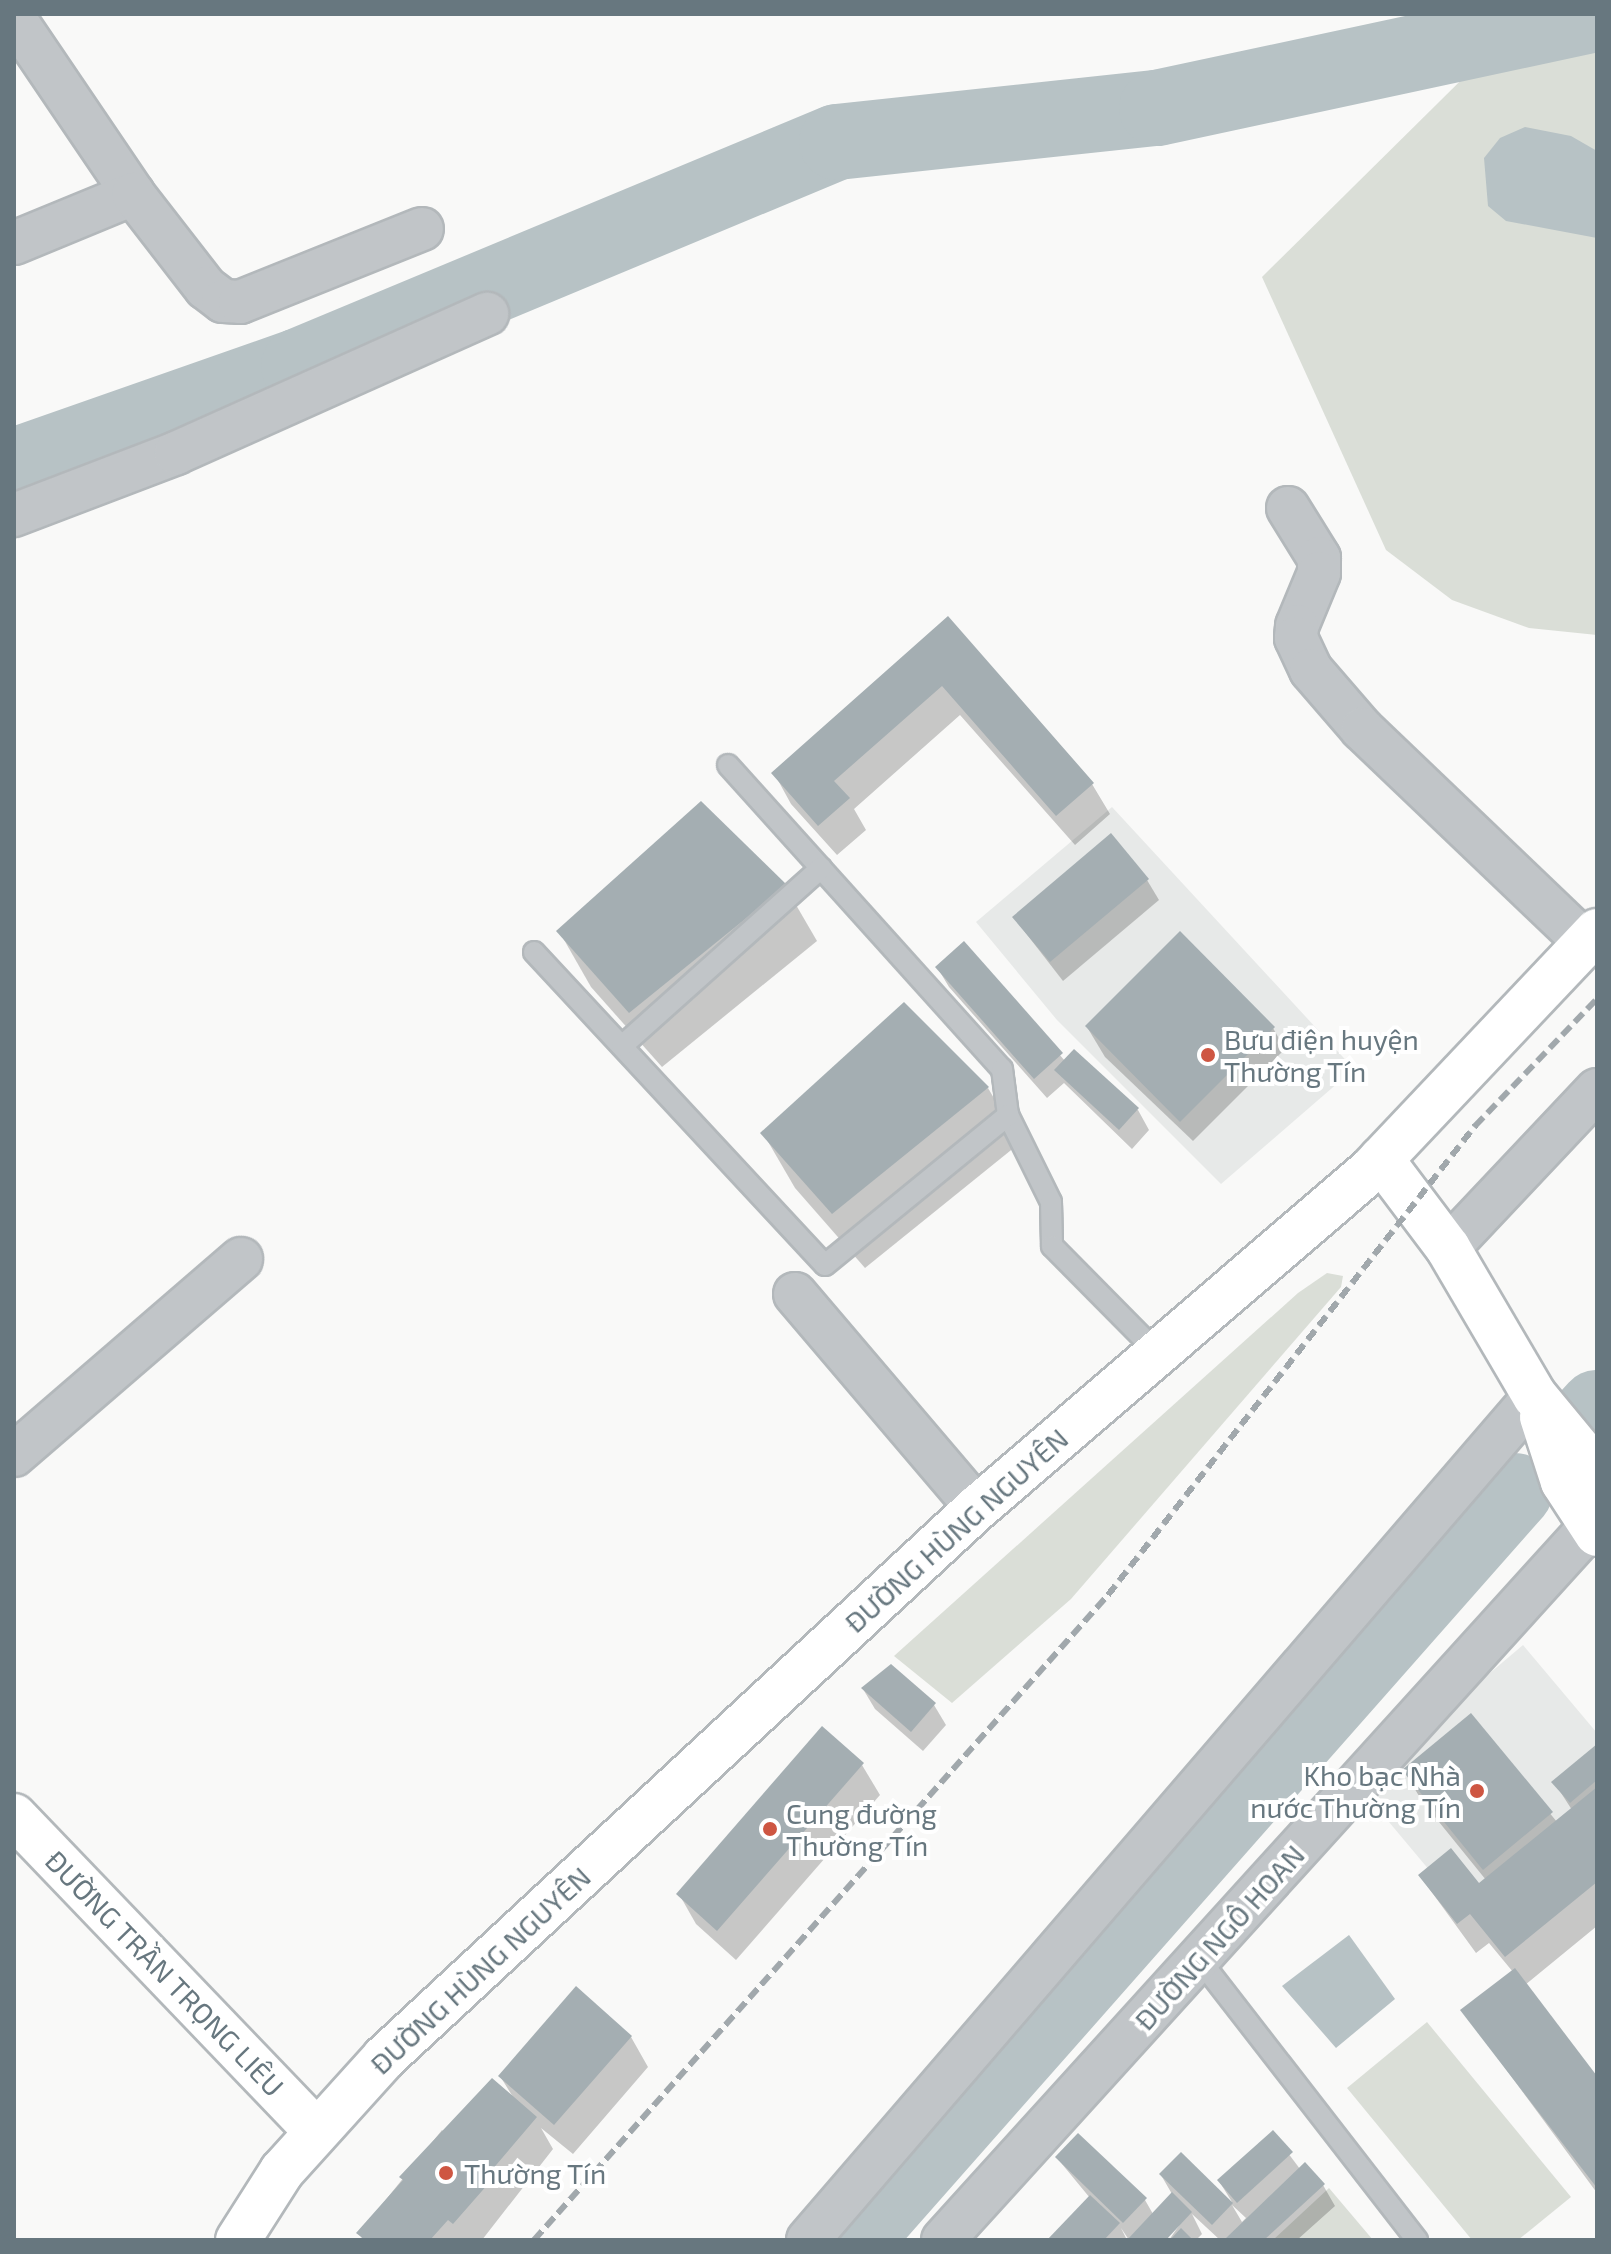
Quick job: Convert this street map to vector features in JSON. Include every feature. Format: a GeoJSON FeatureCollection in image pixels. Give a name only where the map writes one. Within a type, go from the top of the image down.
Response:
{"type":"FeatureCollection","features":[{"type":"Feature","properties":{"kind":"main road","name":"ĐƯỜNG HÙNG NGUYÊN"},"geometry":{"type":"LineString","coordinates":[[238,2240],[315,2130],[384,2058],[977,1508],[1381,1159],[1591,937]]}},
{"type":"Feature","properties":{"kind":"main road"},"geometry":{"type":"LineString","coordinates":[[1381,1159],[1448,1248],[1535,1396],[1586,1464],[1594,1530]]}},
{"type":"Feature","properties":{"kind":"main road","name":"ĐƯỜNG TRẦN TRỌNG LIÊU"},"geometry":{"type":"LineString","coordinates":[[14,1816],[315,2130]]}},
{"type":"Feature","properties":{"kind":"street"},"geometry":{"type":"LineString","coordinates":[[14,18],[133,194],[206,288],[223,301],[268,294],[422,229]]}},
{"type":"Feature","properties":{"kind":"street"},"geometry":{"type":"LineString","coordinates":[[14,243],[133,194]]}},
{"type":"Feature","properties":{"kind":"street"},"geometry":{"type":"LineString","coordinates":[[14,515],[176,453],[487,314]]}},
{"type":"Feature","properties":{"kind":"street"},"geometry":{"type":"LineString","coordinates":[[1288,508],[1319,558],[1319,573],[1297,626],[1296,638],[1311,670],[1362,729],[1591,937]]}},
{"type":"Feature","properties":{"kind":"street"},"geometry":{"type":"LineString","coordinates":[[1448,1248],[1597,1090]]}},
{"type":"Feature","properties":{"kind":"street"},"geometry":{"type":"LineString","coordinates":[[14,1455],[241,1259]]}},
{"type":"Feature","properties":{"kind":"street"},"geometry":{"type":"LineString","coordinates":[[795,1294],[977,1508]]}},
{"type":"Feature","properties":{"kind":"street"},"geometry":{"type":"LineString","coordinates":[[808,2240],[1535,1396]]}},
{"type":"Feature","properties":{"kind":"street","name":"ĐƯỜNG NGÔ HOAN"},"geometry":{"type":"LineString","coordinates":[[950,2238],[1199,1959],[1594,1530]]}},
{"type":"Feature","properties":{"kind":"lane"},"geometry":{"type":"LineString","coordinates":[[728,765],[1002,1069],[1008,1115],[1051,1202],[1052,1246],[1158,1353]]}},
{"type":"Feature","properties":{"kind":"lane"},"geometry":{"type":"LineString","coordinates":[[622,1046],[821,868]]}},
{"type":"Feature","properties":{"kind":"lane"},"geometry":{"type":"LineString","coordinates":[[534,952],[825,1265],[1008,1115]]}},
{"type":"Feature","properties":{"kind":"lane"},"geometry":{"type":"LineString","coordinates":[[1199,1959],[1417,2240]]}},
{"type":"Feature","properties":{"kind":"shaded area"},"geometry":{"type":"Polygon","coordinates":[[[1528,14],[1597,14],[1597,635],[1529,628],[1452,600],[1386,550],[1262,277],[1528,14]]]}},
{"type":"Feature","properties":{"kind":"shaded area"},"geometry":{"type":"Polygon","coordinates":[[[1525,127],[1571,136],[1597,151],[1597,238],[1506,221],[1488,206],[1484,158],[1500,138],[1525,127]]]}},
{"type":"Feature","properties":{"kind":"shaded area"},"geometry":{"type":"Polygon","coordinates":[[[1112,807],[1354,1069],[1221,1184],[1057,1020],[976,922],[1112,807]]]}},
{"type":"Feature","properties":{"kind":"shaded area"},"geometry":{"type":"Polygon","coordinates":[[[1327,1273],[1343,1276],[1341,1287],[1071,1599],[952,1703],[894,1656],[1298,1293],[1327,1273]]]}},
{"type":"Feature","properties":{"kind":"shaded area"},"geometry":{"type":"Polygon","coordinates":[[[1523,1645],[1597,1733],[1597,1802],[1466,1914],[1358,1785],[1523,1645]]]}},
{"type":"Feature","properties":{"kind":"shaded area"},"geometry":{"type":"Polygon","coordinates":[[[1349,1935],[1395,1999],[1336,2048],[1282,1986],[1349,1935]]]}},
{"type":"Feature","properties":{"kind":"shaded area"},"geometry":{"type":"Polygon","coordinates":[[[1427,2022],[1571,2197],[1518,2240],[1472,2240],[1347,2088],[1427,2022]]]}},
{"type":"Feature","properties":{"kind":"shaded area"},"geometry":{"type":"Polygon","coordinates":[[[1329,2188],[1373,2240],[1273,2240],[1329,2188]]]}},
{"type":"Feature","properties":{"kind":"building"},"geometry":{"type":"Polygon","coordinates":[[[948,616],[1094,783],[1056,816],[942,686],[834,781],[850,798],[818,826],[771,773],[948,616]]]}},
{"type":"Feature","properties":{"kind":"building"},"geometry":{"type":"Polygon","coordinates":[[[701,801],[787,885],[629,1013],[556,931],[701,801]]]}},
{"type":"Feature","properties":{"kind":"building"},"geometry":{"type":"Polygon","coordinates":[[[1111,833],[1149,879],[1050,962],[1012,917],[1111,833]]]}},
{"type":"Feature","properties":{"kind":"building"},"geometry":{"type":"Polygon","coordinates":[[[1180,931],[1275,1027],[1180,1122],[1085,1026],[1180,931]]]}},
{"type":"Feature","properties":{"kind":"building"},"geometry":{"type":"Polygon","coordinates":[[[964,941],[1063,1053],[1034,1079],[935,967],[964,941]]]}},
{"type":"Feature","properties":{"kind":"building"},"geometry":{"type":"Polygon","coordinates":[[[904,1002],[989,1087],[832,1214],[760,1133],[904,1002]]]}},
{"type":"Feature","properties":{"kind":"building"},"geometry":{"type":"Polygon","coordinates":[[[1074,1049],[1139,1108],[1119,1130],[1054,1070],[1074,1049]]]}},
{"type":"Feature","properties":{"kind":"building"},"geometry":{"type":"Polygon","coordinates":[[[891,1664],[936,1703],[911,1732],[861,1688],[891,1664]]]}},
{"type":"Feature","properties":{"kind":"building","name":"Kho bạc Nhà nước Thường Tín"},"geometry":{"type":"Polygon","coordinates":[[[1471,1713],[1553,1812],[1483,1870],[1402,1770],[1471,1713]]]}},
{"type":"Feature","properties":{"kind":"building","name":"Cung đường Thường Tín"},"geometry":{"type":"Polygon","coordinates":[[[822,1726],[864,1763],[717,1931],[676,1894],[822,1726]]]}},
{"type":"Feature","properties":{"kind":"building"},"geometry":{"type":"Polygon","coordinates":[[[1597,1744],[1597,1780],[1570,1803],[1551,1782],[1597,1744]]]}},
{"type":"Feature","properties":{"kind":"building"},"geometry":{"type":"Polygon","coordinates":[[[1597,1787],[1597,1882],[1505,1957],[1470,1914],[1457,1924],[1418,1875],[1451,1848],[1479,1883],[1597,1787]]]}},
{"type":"Feature","properties":{"kind":"building"},"geometry":{"type":"Polygon","coordinates":[[[1515,1968],[1597,2076],[1597,2188],[1460,2010],[1515,1968]]]}},
{"type":"Feature","properties":{"kind":"building"},"geometry":{"type":"Polygon","coordinates":[[[576,1986],[632,2036],[554,2125],[498,2076],[576,1986]]]}},
{"type":"Feature","properties":{"kind":"building"},"geometry":{"type":"Polygon","coordinates":[[[492,2078],[537,2117],[491,2171],[496,2175],[453,2224],[448,2220],[430,2240],[365,2240],[356,2233],[403,2180],[399,2177],[492,2078]]]}},
{"type":"Feature","properties":{"kind":"building"},"geometry":{"type":"Polygon","coordinates":[[[1273,2130],[1293,2152],[1237,2203],[1217,2180],[1273,2130]]]}},
{"type":"Feature","properties":{"kind":"building"},"geometry":{"type":"Polygon","coordinates":[[[1078,2133],[1147,2198],[1123,2223],[1055,2157],[1078,2133]]]}},
{"type":"Feature","properties":{"kind":"building"},"geometry":{"type":"Polygon","coordinates":[[[1181,2152],[1233,2203],[1212,2225],[1159,2174],[1181,2152]]]}},
{"type":"Feature","properties":{"kind":"building"},"geometry":{"type":"Polygon","coordinates":[[[1305,2162],[1325,2184],[1264,2240],[1224,2240],[1305,2162]]]}},
{"type":"Feature","properties":{"kind":"building"},"geometry":{"type":"Polygon","coordinates":[[[1172,2192],[1192,2212],[1166,2240],[1127,2240],[1172,2192]]]}},
{"type":"Feature","properties":{"kind":"building"},"geometry":{"type":"Polygon","coordinates":[[[1090,2195],[1120,2223],[1104,2240],[1047,2240],[1090,2195]]]}},
{"type":"Feature","properties":{"kind":"building"},"geometry":{"type":"Polygon","coordinates":[[[1181,2228],[1193,2240],[1170,2240],[1181,2228]]]}},
{"type":"Feature","properties":{"kind":"waterway"},"geometry":{"type":"LineString","coordinates":[[14,466],[299,366],[837,142],[1157,108],[1595,14]]}},
{"type":"Feature","properties":{"kind":"waterway"},"geometry":{"type":"LineString","coordinates":[[1587,1419],[1597,1408]]}},
{"type":"Feature","properties":{"kind":"waterway"},"geometry":{"type":"LineString","coordinates":[[854,2240],[1515,1491]]}},
{"type":"Feature","properties":{"kind":"railway"},"geometry":{"type":"LineString","coordinates":[[534,2240],[1108,1595],[1475,1126],[1597,999]]}},
{"type":"Feature","properties":{"kind":"place","name":"Bưu điện huyện Thường Tín"},"geometry":{"type":"Point","coordinates":[1208,1055]}},
{"type":"Feature","properties":{"kind":"place","name":"Kho bạc Nhà nước Thường Tín"},"geometry":{"type":"Point","coordinates":[1477,1791]}},
{"type":"Feature","properties":{"kind":"place","name":"Cung đường Thường Tín"},"geometry":{"type":"Point","coordinates":[770,1829]}},
{"type":"Feature","properties":{"kind":"place","name":"Thường Tín"},"geometry":{"type":"Point","coordinates":[446,2173]}}]}
